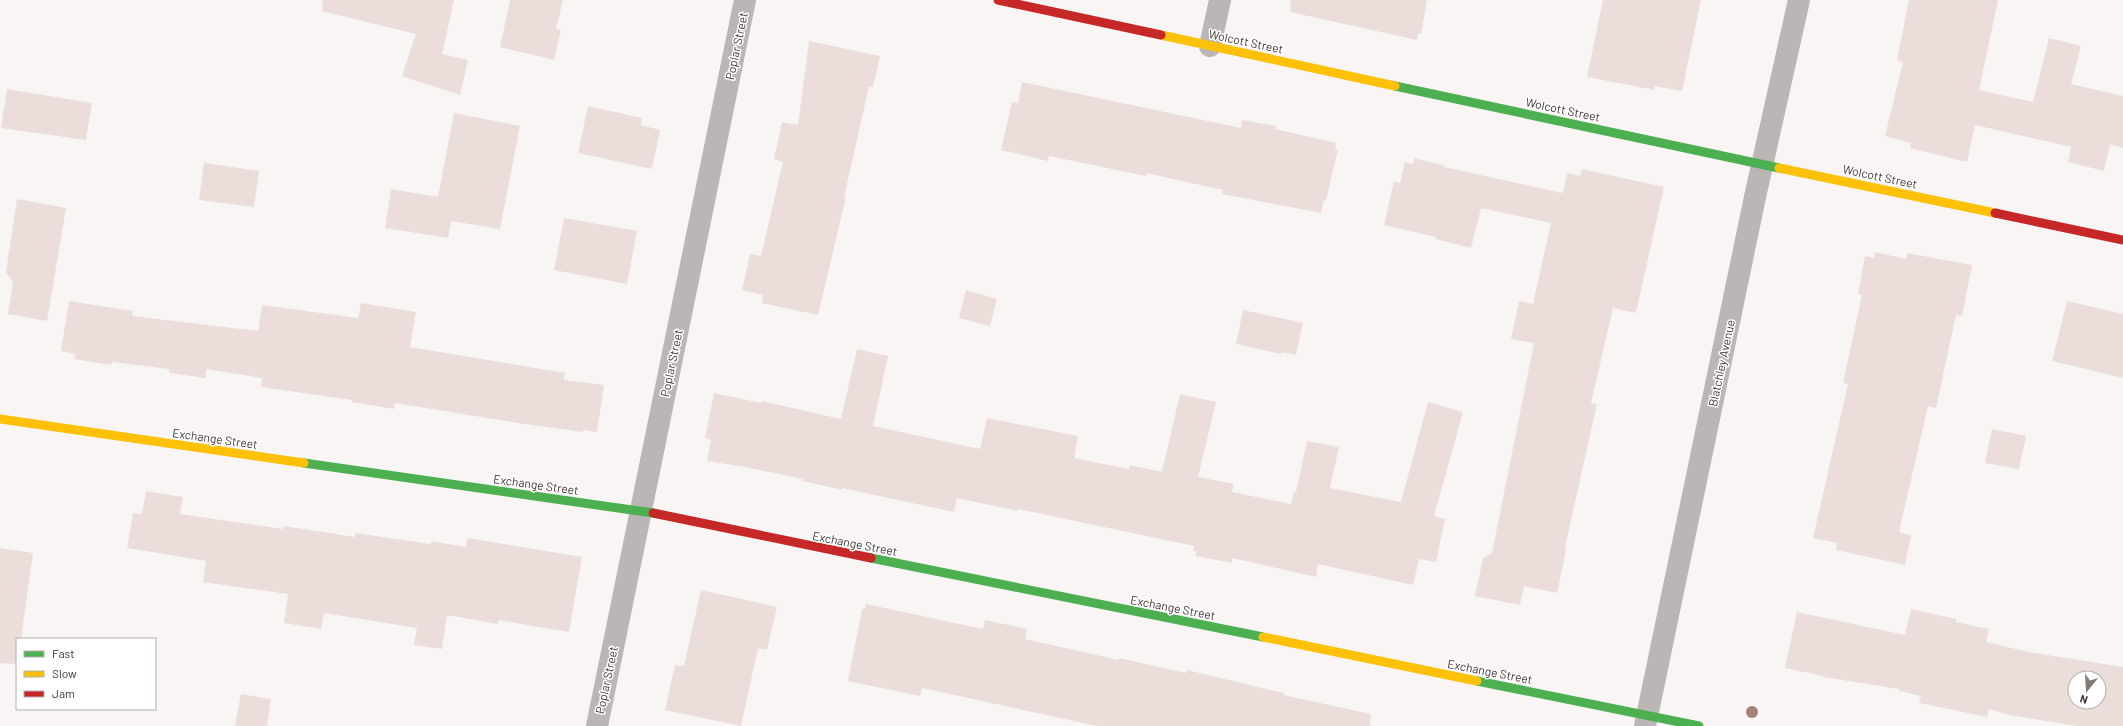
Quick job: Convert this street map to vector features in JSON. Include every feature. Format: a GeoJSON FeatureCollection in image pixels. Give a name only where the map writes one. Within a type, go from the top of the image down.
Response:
{"type":"FeatureCollection","features":[{"type":"Feature","properties":{"kind":"street","name":"Poplar Street"},"geometry":{"type":"LineString","coordinates":[[597,726],[745,0]]}},
{"type":"Feature","properties":{"kind":"street","name":"Wolcott Street"},"geometry":{"type":"LineString","coordinates":[[998,0],[1762,165],[1832,178],[2123,240]]}},
{"type":"Feature","properties":{"kind":"street"},"geometry":{"type":"LineString","coordinates":[[1210,46],[1220,0]]}},
{"type":"Feature","properties":{"kind":"street","name":"Blatchley Avenue"},"geometry":{"type":"LineString","coordinates":[[1646,721],[1762,165],[1799,0]]}},
{"type":"Feature","properties":{"kind":"street","name":"Exchange Street"},"geometry":{"type":"LineString","coordinates":[[0,419],[641,511],[1646,721],[1699,726]]}},
{"type":"Feature","properties":{"kind":"building"},"geometry":{"type":"Polygon","coordinates":[[[323,0],[454,0],[442,54],[468,60],[460,95],[402,76],[416,34],[322,11],[323,0]]]}},
{"type":"Feature","properties":{"kind":"building"},"geometry":{"type":"Polygon","coordinates":[[[510,0],[563,0],[556,29],[561,30],[554,60],[500,47],[510,0]]]}},
{"type":"Feature","properties":{"kind":"building"},"geometry":{"type":"Polygon","coordinates":[[[1291,0],[1427,0],[1421,34],[1418,33],[1417,40],[1290,12],[1291,0]]]}},
{"type":"Feature","properties":{"kind":"building"},"geometry":{"type":"Polygon","coordinates":[[[1603,0],[1701,0],[1682,91],[1655,86],[1654,90],[1587,77],[1603,0]]]}},
{"type":"Feature","properties":{"kind":"building"},"geometry":{"type":"Polygon","coordinates":[[[1909,0],[1998,0],[1979,90],[2033,102],[2049,38],[2081,46],[2071,84],[2123,96],[2123,148],[2110,144],[2104,171],[2068,162],[2071,147],[1975,125],[1967,162],[1910,148],[1911,143],[1885,136],[1903,62],[1897,60],[1909,0]]]}},
{"type":"Feature","properties":{"kind":"building"},"geometry":{"type":"Polygon","coordinates":[[[809,41],[880,56],[873,87],[869,86],[844,197],[846,197],[818,315],[762,303],[763,295],[742,290],[750,254],[761,256],[783,162],[774,159],[782,122],[798,125],[809,41]]]}},
{"type":"Feature","properties":{"kind":"building"},"geometry":{"type":"Polygon","coordinates":[[[1022,82],[1241,128],[1242,120],[1276,126],[1275,129],[1336,143],[1335,148],[1338,150],[1326,200],[1324,200],[1321,213],[1222,194],[1223,190],[1146,173],[1146,176],[1049,156],[1048,161],[1001,150],[1012,102],[1018,103],[1022,82]]]}},
{"type":"Feature","properties":{"kind":"building"},"geometry":{"type":"Polygon","coordinates":[[[7,89],[92,103],[86,140],[1,128],[7,89]]]}},
{"type":"Feature","properties":{"kind":"building"},"geometry":{"type":"Polygon","coordinates":[[[588,106],[642,118],[641,125],[660,130],[652,169],[578,153],[588,106]]]}},
{"type":"Feature","properties":{"kind":"building"},"geometry":{"type":"Polygon","coordinates":[[[454,113],[520,126],[500,229],[451,221],[448,238],[385,228],[391,189],[438,197],[454,113]]]}},
{"type":"Feature","properties":{"kind":"building"},"geometry":{"type":"Polygon","coordinates":[[[1415,158],[1445,166],[1444,167],[1563,193],[1567,173],[1580,176],[1582,169],[1664,187],[1636,313],[1613,308],[1591,403],[1597,404],[1565,547],[1566,551],[1557,593],[1524,586],[1520,605],[1475,596],[1483,558],[1492,553],[1534,343],[1511,339],[1519,301],[1533,304],[1551,223],[1481,208],[1471,248],[1436,239],[1436,237],[1384,225],[1394,181],[1400,183],[1405,162],[1413,164],[1415,158]]]}},
{"type":"Feature","properties":{"kind":"building"},"geometry":{"type":"Polygon","coordinates":[[[204,163],[259,171],[254,207],[199,200],[204,163]]]}},
{"type":"Feature","properties":{"kind":"building"},"geometry":{"type":"Polygon","coordinates":[[[17,199],[66,208],[47,321],[8,314],[13,282],[6,272],[17,199]]]}},
{"type":"Feature","properties":{"kind":"building"},"geometry":{"type":"Polygon","coordinates":[[[564,218],[637,231],[627,284],[554,270],[564,218]]]}},
{"type":"Feature","properties":{"kind":"building"},"geometry":{"type":"Polygon","coordinates":[[[1875,252],[1906,259],[1907,253],[1972,265],[1962,316],[1956,315],[1936,408],[1928,406],[1899,532],[1911,535],[1905,565],[1836,550],[1837,543],[1813,538],[1848,384],[1843,383],[1862,295],[1858,294],[1865,256],[1874,258],[1875,252]]]}},
{"type":"Feature","properties":{"kind":"building"},"geometry":{"type":"Polygon","coordinates":[[[966,290],[997,299],[990,326],[959,318],[966,290]]]}},
{"type":"Feature","properties":{"kind":"building"},"geometry":{"type":"Polygon","coordinates":[[[69,301],[133,311],[132,316],[258,331],[262,305],[358,318],[361,303],[416,312],[410,347],[565,373],[564,380],[604,385],[597,432],[583,430],[583,432],[517,423],[395,403],[394,409],[352,402],[352,400],[261,387],[262,378],[206,369],[206,378],[169,373],[169,369],[112,362],[111,365],[74,359],[76,354],[61,351],[69,301]]]}},
{"type":"Feature","properties":{"kind":"building"},"geometry":{"type":"Polygon","coordinates":[[[2067,301],[2123,314],[2123,378],[2052,361],[2067,301]]]}},
{"type":"Feature","properties":{"kind":"building"},"geometry":{"type":"Polygon","coordinates":[[[1243,310],[1303,323],[1296,355],[1281,352],[1281,354],[1236,344],[1243,310]]]}},
{"type":"Feature","properties":{"kind":"building"},"geometry":{"type":"Polygon","coordinates":[[[857,349],[888,356],[873,426],[980,449],[987,418],[1078,436],[1074,458],[1129,469],[1130,465],[1162,472],[1180,394],[1216,402],[1198,477],[1234,484],[1232,492],[1291,504],[1294,492],[1296,492],[1307,441],[1339,447],[1330,488],[1401,502],[1428,402],[1463,412],[1434,516],[1445,519],[1436,562],[1419,559],[1413,585],[1318,564],[1316,577],[1232,558],[1232,563],[1195,556],[1196,552],[1193,551],[1194,546],[1018,509],[1018,511],[957,498],[954,512],[842,488],[842,490],[803,481],[803,479],[745,467],[707,461],[711,440],[705,438],[714,393],[761,403],[762,401],[841,419],[857,349]]]}},
{"type":"Feature","properties":{"kind":"building"},"geometry":{"type":"Polygon","coordinates":[[[1992,429],[2026,436],[2019,469],[1985,463],[1992,429]]]}},
{"type":"Feature","properties":{"kind":"building"},"geometry":{"type":"Polygon","coordinates":[[[146,491],[183,497],[180,514],[283,529],[284,526],[355,537],[355,533],[431,544],[431,541],[466,547],[467,538],[582,557],[569,632],[498,620],[498,624],[447,615],[442,649],[414,645],[417,628],[324,613],[321,629],[284,623],[288,594],[203,582],[206,561],[127,548],[133,513],[142,514],[146,491]]]}},
{"type":"Feature","properties":{"kind":"building"},"geometry":{"type":"Polygon","coordinates":[[[0,548],[33,553],[21,638],[16,638],[16,664],[0,663],[0,548]]]}},
{"type":"Feature","properties":{"kind":"building"},"geometry":{"type":"Polygon","coordinates":[[[701,590],[777,607],[767,650],[758,648],[741,726],[665,710],[675,665],[684,666],[701,590]]]}},
{"type":"Feature","properties":{"kind":"building"},"geometry":{"type":"Polygon","coordinates":[[[866,604],[983,629],[985,620],[1027,629],[1025,639],[1186,673],[1187,670],[1284,693],[1283,695],[1371,714],[1370,726],[1097,726],[922,688],[920,696],[848,681],[862,609],[865,609],[866,604]]]}},
{"type":"Feature","properties":{"kind":"building"},"geometry":{"type":"Polygon","coordinates":[[[1911,609],[1956,619],[1956,622],[1989,629],[1986,642],[2029,652],[2123,667],[2123,726],[2077,726],[2009,715],[1989,709],[1987,717],[1919,703],[1921,696],[1899,691],[1899,689],[1823,677],[1785,668],[1797,612],[1905,635],[1911,609]]]}},
{"type":"Feature","properties":{"kind":"building"},"geometry":{"type":"Polygon","coordinates":[[[241,694],[271,699],[267,726],[235,726],[241,694]]]}},
{"type":"Feature","properties":{"kind":"traffic: fast"},"geometry":{"type":"LineString","coordinates":[[1395,86],[1779,168]]}},
{"type":"Feature","properties":{"kind":"traffic: fast"},"geometry":{"type":"LineString","coordinates":[[304,463],[653,513]]}},
{"type":"Feature","properties":{"kind":"traffic: fast"},"geometry":{"type":"LineString","coordinates":[[871,558],[1263,637]]}},
{"type":"Feature","properties":{"kind":"traffic: fast"},"geometry":{"type":"LineString","coordinates":[[1477,681],[1699,726]]}},
{"type":"Feature","properties":{"kind":"traffic: slow"},"geometry":{"type":"LineString","coordinates":[[1161,35],[1395,86]]}},
{"type":"Feature","properties":{"kind":"traffic: slow"},"geometry":{"type":"LineString","coordinates":[[1779,168],[1995,213]]}},
{"type":"Feature","properties":{"kind":"traffic: slow"},"geometry":{"type":"LineString","coordinates":[[0,419],[304,463]]}},
{"type":"Feature","properties":{"kind":"traffic: slow"},"geometry":{"type":"LineString","coordinates":[[1263,637],[1477,681]]}},
{"type":"Feature","properties":{"kind":"traffic: jam"},"geometry":{"type":"LineString","coordinates":[[998,0],[1161,35]]}},
{"type":"Feature","properties":{"kind":"traffic: jam"},"geometry":{"type":"LineString","coordinates":[[1995,213],[2123,240]]}},
{"type":"Feature","properties":{"kind":"traffic: jam"},"geometry":{"type":"LineString","coordinates":[[653,513],[871,558]]}}]}
